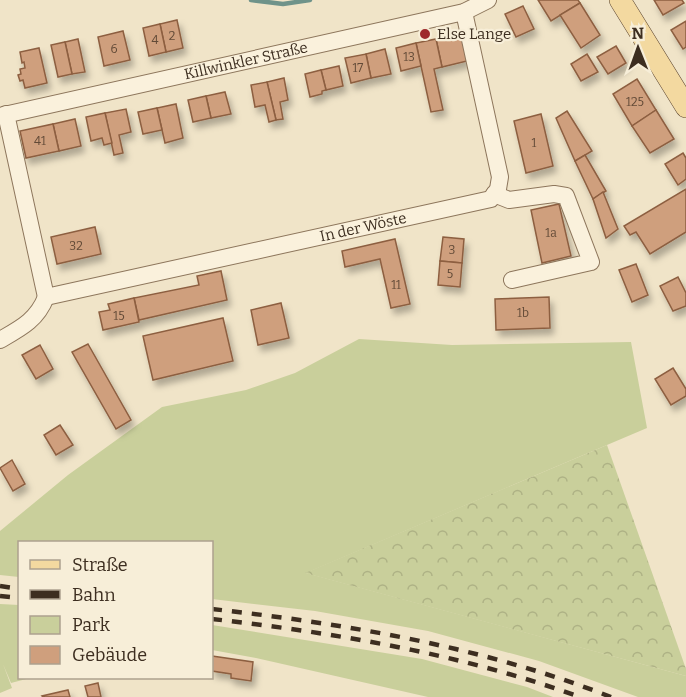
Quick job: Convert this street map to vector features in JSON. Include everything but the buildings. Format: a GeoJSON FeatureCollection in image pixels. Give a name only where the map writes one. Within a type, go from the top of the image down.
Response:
{"type":"FeatureCollection","features":[{"type":"Feature","properties":{"kind":"main road"},"geometry":{"type":"LineString","coordinates":[[620,0],[686,107]]}},
{"type":"Feature","properties":{"kind":"street","name":"Killwinkler Straße"},"geometry":{"type":"LineString","coordinates":[[3,115],[464,12],[488,0]]}},
{"type":"Feature","properties":{"kind":"street"},"geometry":{"type":"LineString","coordinates":[[464,12],[500,177],[498,189],[494,194],[509,200],[554,194],[566,196],[591,262],[512,280]]}},
{"type":"Feature","properties":{"kind":"street"},"geometry":{"type":"LineString","coordinates":[[0,340],[20,329],[40,310],[46,297],[3,115]]}},
{"type":"Feature","properties":{"kind":"street","name":"In der Wöste"},"geometry":{"type":"LineString","coordinates":[[46,297],[490,199],[494,194]]}},
{"type":"Feature","properties":{"kind":"green space"},"geometry":{"type":"Polygon","coordinates":[[[359,339],[452,345],[631,342],[647,428],[306,573],[686,676],[686,697],[638,697],[539,661],[428,631],[315,611],[213,599],[213,541],[18,541],[18,577],[0,575],[0,531],[68,475],[162,407],[246,390],[295,373],[359,339]]]}},
{"type":"Feature","properties":{"kind":"green space"},"geometry":{"type":"Polygon","coordinates":[[[607,445],[686,669],[686,676],[305,573],[607,445]]]}},
{"type":"Feature","properties":{"kind":"green space"},"geometry":{"type":"Polygon","coordinates":[[[0,604],[18,605],[18,679],[26,679],[11,683],[3,664],[12,688],[0,693],[0,604]]]}},
{"type":"Feature","properties":{"kind":"green space"},"geometry":{"type":"Polygon","coordinates":[[[213,625],[422,659],[527,687],[553,697],[428,697],[213,650],[213,625]]]}},
{"type":"Feature","properties":{"kind":"waterway"},"geometry":{"type":"LineString","coordinates":[[251,0],[283,4],[310,0]]}},
{"type":"Feature","properties":{"kind":"railway"},"geometry":{"type":"LineString","coordinates":[[0,586],[18,589]]}},
{"type":"Feature","properties":{"kind":"railway"},"geometry":{"type":"LineString","coordinates":[[0,596],[18,598]]}},
{"type":"Feature","properties":{"kind":"railway"},"geometry":{"type":"LineString","coordinates":[[213,609],[314,622],[415,640],[514,664],[611,697]]}},
{"type":"Feature","properties":{"kind":"railway"},"geometry":{"type":"LineString","coordinates":[[213,619],[306,631],[398,647],[490,669],[580,697]]}},
{"type":"Feature","properties":{"kind":"place","name":"Else Lange"},"geometry":{"type":"Point","coordinates":[425,34]}}]}
